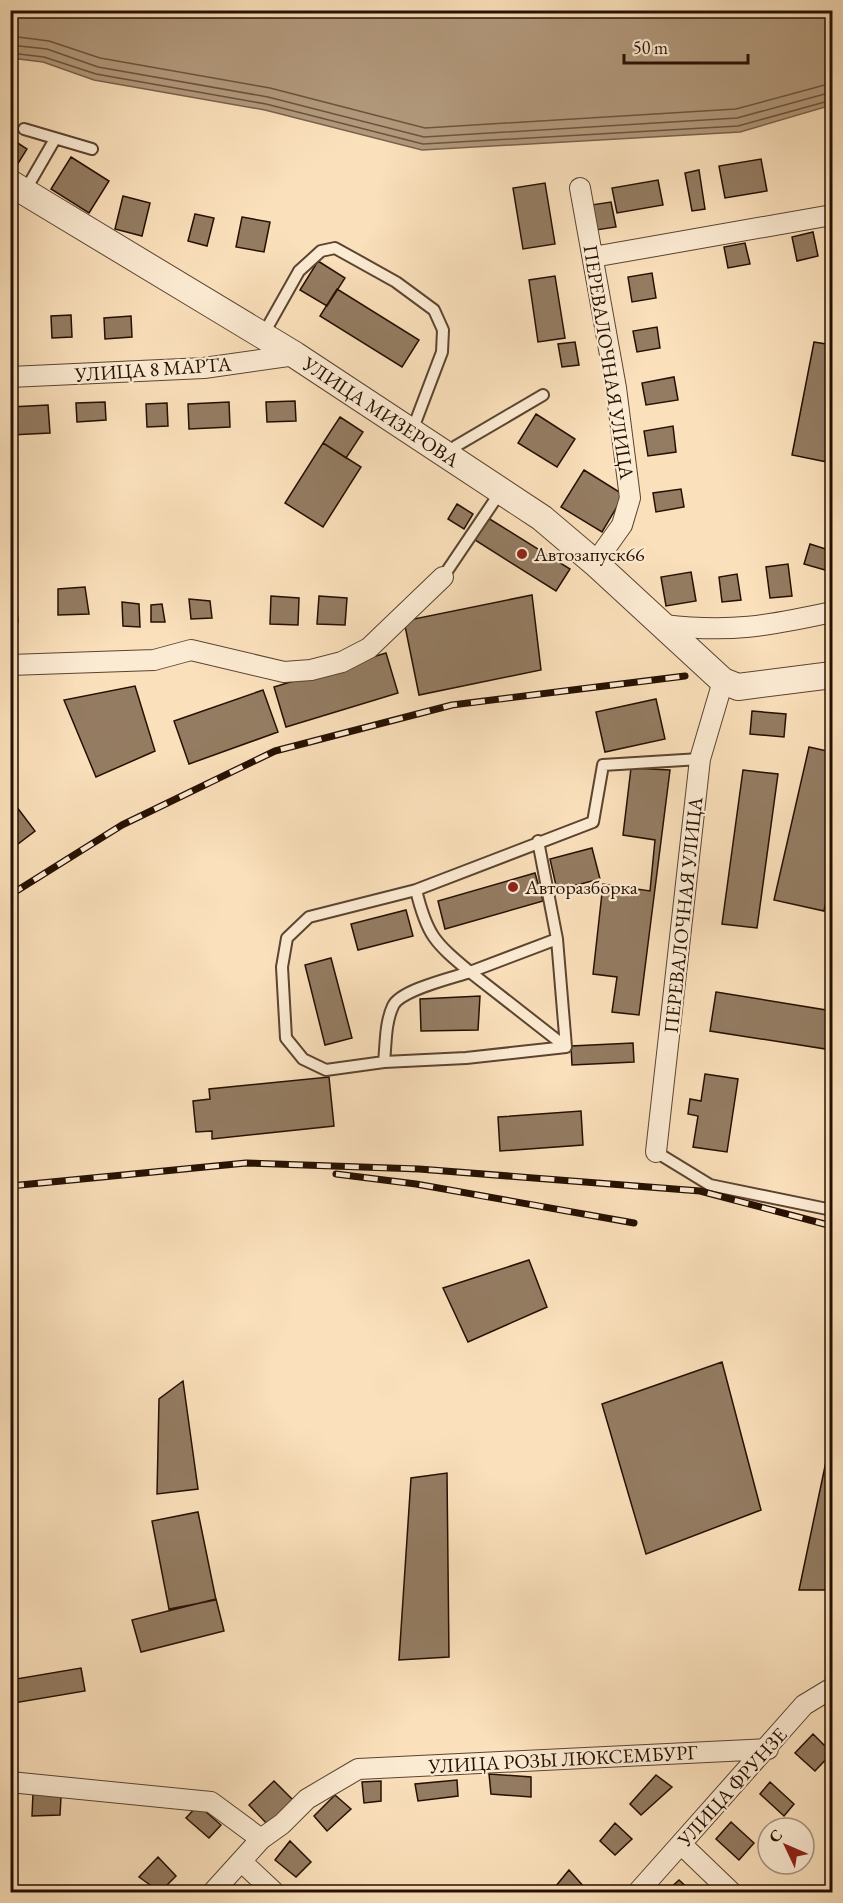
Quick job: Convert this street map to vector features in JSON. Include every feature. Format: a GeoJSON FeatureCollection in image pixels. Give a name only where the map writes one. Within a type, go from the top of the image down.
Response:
{"type":"FeatureCollection","features":[{"type":"Feature","properties":{"kind":"street","name":"УЛИЦА МИЗЕРОВА"},"geometry":{"type":"LineString","coordinates":[[18,187],[295,355],[542,518],[596,563],[723,681]]}},
{"type":"Feature","properties":{"kind":"street","name":"ПЕРЕВАЛОЧНАЯ УЛИЦА"},"geometry":{"type":"LineString","coordinates":[[580,188],[616,388],[630,498],[622,525],[596,563]]}},
{"type":"Feature","properties":{"kind":"street"},"geometry":{"type":"LineString","coordinates":[[592,257],[832,215]]}},
{"type":"Feature","properties":{"kind":"street","name":"УЛИЦА 8 МАРТА"},"geometry":{"type":"LineString","coordinates":[[10,378],[204,368],[295,355]]}},
{"type":"Feature","properties":{"kind":"street"},"geometry":{"type":"LineString","coordinates":[[10,665],[154,660],[191,650],[284,672],[311,670],[342,662],[369,648],[443,577]]}},
{"type":"Feature","properties":{"kind":"street"},"geometry":{"type":"LineString","coordinates":[[664,625],[708,631],[762,627],[832,612]]}},
{"type":"Feature","properties":{"kind":"street"},"geometry":{"type":"LineString","coordinates":[[723,681],[738,687],[832,675]]}},
{"type":"Feature","properties":{"kind":"street","name":"ПЕРЕВАЛОЧНАЯ УЛИЦА"},"geometry":{"type":"LineString","coordinates":[[656,1152],[700,759],[723,681]]}},
{"type":"Feature","properties":{"kind":"street","name":"УЛИЦА ФРУНЗЕ"},"geometry":{"type":"LineString","coordinates":[[638,1893],[804,1706],[832,1688]]}},
{"type":"Feature","properties":{"kind":"street","name":"УЛИЦА РОЗЫ ЛЮКСЕМБУРГ"},"geometry":{"type":"LineString","coordinates":[[261,1839],[282,1824],[308,1799],[358,1769],[768,1749]]}},
{"type":"Feature","properties":{"kind":"street"},"geometry":{"type":"LineString","coordinates":[[10,1782],[211,1802],[261,1839],[243,1862],[213,1893]]}},
{"type":"Feature","properties":{"kind":"street"},"geometry":{"type":"LineString","coordinates":[[681,1844],[731,1893]]}},
{"type":"Feature","properties":{"kind":"street"},"geometry":{"type":"LineString","coordinates":[[243,1862],[274,1893]]}},
{"type":"Feature","properties":{"kind":"lane"},"geometry":{"type":"LineString","coordinates":[[24,129],[92,149]]}},
{"type":"Feature","properties":{"kind":"lane"},"geometry":{"type":"LineString","coordinates":[[18,187],[55,139]]}},
{"type":"Feature","properties":{"kind":"lane"},"geometry":{"type":"LineString","coordinates":[[262,335],[299,271],[321,251],[334,248],[396,282],[434,310],[443,330],[442,352],[412,431]]}},
{"type":"Feature","properties":{"kind":"lane"},"geometry":{"type":"LineString","coordinates":[[449,455],[456,446],[543,395]]}},
{"type":"Feature","properties":{"kind":"lane"},"geometry":{"type":"LineString","coordinates":[[443,577],[501,490]]}},
{"type":"Feature","properties":{"kind":"lane"},"geometry":{"type":"LineString","coordinates":[[566,1047],[466,1058],[384,1062],[326,1070],[303,1059],[286,1038],[282,967],[286,938],[309,917],[416,890],[538,841],[593,822],[603,765],[700,759]]}},
{"type":"Feature","properties":{"kind":"lane"},"geometry":{"type":"LineString","coordinates":[[538,841],[557,939],[566,1047]]}},
{"type":"Feature","properties":{"kind":"lane"},"geometry":{"type":"LineString","coordinates":[[416,890],[424,924],[443,950],[566,1047]]}},
{"type":"Feature","properties":{"kind":"lane"},"geometry":{"type":"LineString","coordinates":[[384,1062],[387,1025],[394,1003],[411,991],[470,972],[557,939]]}},
{"type":"Feature","properties":{"kind":"lane"},"geometry":{"type":"LineString","coordinates":[[656,1152],[710,1185],[832,1210]]}},
{"type":"Feature","properties":{"kind":"water"},"geometry":{"type":"Polygon","coordinates":[[[11,10],[832,11],[832,105],[740,132],[422,150],[265,110],[94,80],[43,62],[11,58],[11,10]]]}},
{"type":"Feature","properties":{"kind":"building"},"geometry":{"type":"Polygon","coordinates":[[[10,138],[27,149],[17,165],[10,161],[10,138]]]}},
{"type":"Feature","properties":{"kind":"building"},"geometry":{"type":"Polygon","coordinates":[[[832,150],[832,180],[828,151],[832,150]]]}},
{"type":"Feature","properties":{"kind":"building"},"geometry":{"type":"Polygon","coordinates":[[[71,157],[109,181],[89,213],[51,189],[71,157]]]}},
{"type":"Feature","properties":{"kind":"building"},"geometry":{"type":"Polygon","coordinates":[[[761,159],[767,191],[725,198],[719,166],[761,159]]]}},
{"type":"Feature","properties":{"kind":"building"},"geometry":{"type":"Polygon","coordinates":[[[699,170],[705,209],[692,211],[685,173],[699,170]]]}},
{"type":"Feature","properties":{"kind":"building"},"geometry":{"type":"Polygon","coordinates":[[[658,180],[663,205],[617,213],[612,188],[658,180]]]}},
{"type":"Feature","properties":{"kind":"building"},"geometry":{"type":"Polygon","coordinates":[[[545,183],[555,244],[523,249],[513,188],[545,183]]]}},
{"type":"Feature","properties":{"kind":"building"},"geometry":{"type":"Polygon","coordinates":[[[123,196],[150,203],[142,236],[115,229],[123,196]]]}},
{"type":"Feature","properties":{"kind":"building"},"geometry":{"type":"Polygon","coordinates":[[[611,202],[616,227],[596,230],[591,205],[611,202]]]}},
{"type":"Feature","properties":{"kind":"building"},"geometry":{"type":"Polygon","coordinates":[[[195,214],[214,218],[207,246],[188,241],[195,214]]]}},
{"type":"Feature","properties":{"kind":"building"},"geometry":{"type":"Polygon","coordinates":[[[242,217],[270,222],[264,252],[236,247],[242,217]]]}},
{"type":"Feature","properties":{"kind":"building"},"geometry":{"type":"Polygon","coordinates":[[[813,232],[818,256],[797,261],[792,237],[813,232]]]}},
{"type":"Feature","properties":{"kind":"building"},"geometry":{"type":"Polygon","coordinates":[[[745,243],[750,264],[728,268],[724,247],[745,243]]]}},
{"type":"Feature","properties":{"kind":"building"},"geometry":{"type":"Polygon","coordinates":[[[318,261],[345,278],[327,306],[300,290],[318,261]]]}},
{"type":"Feature","properties":{"kind":"building"},"geometry":{"type":"Polygon","coordinates":[[[652,273],[656,298],[632,302],[628,277],[652,273]]]}},
{"type":"Feature","properties":{"kind":"building"},"geometry":{"type":"Polygon","coordinates":[[[555,276],[565,338],[538,342],[529,280],[555,276]]]}},
{"type":"Feature","properties":{"kind":"building"},"geometry":{"type":"Polygon","coordinates":[[[337,289],[419,340],[402,367],[320,316],[337,289]]]}},
{"type":"Feature","properties":{"kind":"building"},"geometry":{"type":"Polygon","coordinates":[[[10,315],[15,315],[17,343],[10,343],[10,315]]]}},
{"type":"Feature","properties":{"kind":"building"},"geometry":{"type":"Polygon","coordinates":[[[71,315],[72,337],[52,338],[51,316],[71,315]]]}},
{"type":"Feature","properties":{"kind":"building"},"geometry":{"type":"Polygon","coordinates":[[[131,316],[132,337],[105,339],[104,318],[131,316]]]}},
{"type":"Feature","properties":{"kind":"building"},"geometry":{"type":"Polygon","coordinates":[[[657,327],[660,348],[637,352],[633,331],[657,327]]]}},
{"type":"Feature","properties":{"kind":"building"},"geometry":{"type":"Polygon","coordinates":[[[575,342],[579,365],[562,367],[558,344],[575,342]]]}},
{"type":"Feature","properties":{"kind":"building"},"geometry":{"type":"Polygon","coordinates":[[[814,342],[832,345],[832,463],[792,455],[814,342]]]}},
{"type":"Feature","properties":{"kind":"building"},"geometry":{"type":"Polygon","coordinates":[[[674,377],[678,400],[646,405],[642,383],[674,377]]]}},
{"type":"Feature","properties":{"kind":"building"},"geometry":{"type":"Polygon","coordinates":[[[295,401],[296,421],[267,422],[266,402],[295,401]]]}},
{"type":"Feature","properties":{"kind":"building"},"geometry":{"type":"Polygon","coordinates":[[[105,402],[106,420],[77,422],[76,403],[105,402]]]}},
{"type":"Feature","properties":{"kind":"building"},"geometry":{"type":"Polygon","coordinates":[[[229,402],[230,427],[189,429],[188,404],[229,402]]]}},
{"type":"Feature","properties":{"kind":"building"},"geometry":{"type":"Polygon","coordinates":[[[167,403],[168,426],[147,427],[146,404],[167,403]]]}},
{"type":"Feature","properties":{"kind":"building"},"geometry":{"type":"Polygon","coordinates":[[[48,405],[50,433],[11,435],[10,407],[48,405]]]}},
{"type":"Feature","properties":{"kind":"building"},"geometry":{"type":"Polygon","coordinates":[[[536,414],[575,439],[557,467],[518,443],[536,414]]]}},
{"type":"Feature","properties":{"kind":"building"},"geometry":{"type":"Polygon","coordinates":[[[340,417],[363,432],[346,458],[323,443],[340,417]]]}},
{"type":"Feature","properties":{"kind":"building"},"geometry":{"type":"Polygon","coordinates":[[[673,426],[676,452],[648,456],[644,431],[673,426]]]}},
{"type":"Feature","properties":{"kind":"building"},"geometry":{"type":"Polygon","coordinates":[[[323,443],[361,467],[323,527],[285,503],[323,443]]]}},
{"type":"Feature","properties":{"kind":"building"},"geometry":{"type":"Polygon","coordinates":[[[584,470],[624,495],[602,532],[561,507],[584,470]]]}},
{"type":"Feature","properties":{"kind":"building"},"geometry":{"type":"Polygon","coordinates":[[[681,489],[684,507],[656,512],[653,493],[681,489]]]}},
{"type":"Feature","properties":{"kind":"building"},"geometry":{"type":"Polygon","coordinates":[[[457,504],[473,514],[464,529],[448,519],[457,504]]]}},
{"type":"Feature","properties":{"kind":"building","name":"Автозапуск66"},"geometry":{"type":"Polygon","coordinates":[[[488,518],[570,569],[556,591],[475,540],[488,518]]]}},
{"type":"Feature","properties":{"kind":"building"},"geometry":{"type":"Polygon","coordinates":[[[810,544],[832,551],[832,572],[804,564],[810,544]]]}},
{"type":"Feature","properties":{"kind":"building"},"geometry":{"type":"Polygon","coordinates":[[[788,564],[792,596],[770,598],[766,567],[788,564]]]}},
{"type":"Feature","properties":{"kind":"building"},"geometry":{"type":"Polygon","coordinates":[[[691,572],[696,601],[666,606],[661,577],[691,572]]]}},
{"type":"Feature","properties":{"kind":"building"},"geometry":{"type":"Polygon","coordinates":[[[737,574],[741,600],[722,602],[719,577],[737,574]]]}},
{"type":"Feature","properties":{"kind":"building"},"geometry":{"type":"Polygon","coordinates":[[[85,587],[89,614],[58,615],[58,589],[85,587]]]}},
{"type":"Feature","properties":{"kind":"building"},"geometry":{"type":"Polygon","coordinates":[[[532,595],[541,670],[419,695],[404,621],[532,595]]]}},
{"type":"Feature","properties":{"kind":"building"},"geometry":{"type":"Polygon","coordinates":[[[271,596],[299,598],[298,625],[270,624],[271,596]]]}},
{"type":"Feature","properties":{"kind":"building"},"geometry":{"type":"Polygon","coordinates":[[[319,596],[347,598],[345,625],[317,624],[319,596]]]}},
{"type":"Feature","properties":{"kind":"building"},"geometry":{"type":"Polygon","coordinates":[[[10,598],[16,598],[18,622],[10,623],[10,598]]]}},
{"type":"Feature","properties":{"kind":"building"},"geometry":{"type":"Polygon","coordinates":[[[189,599],[210,601],[212,618],[191,619],[189,599]]]}},
{"type":"Feature","properties":{"kind":"building"},"geometry":{"type":"Polygon","coordinates":[[[122,602],[139,604],[140,627],[123,626],[122,602]]]}},
{"type":"Feature","properties":{"kind":"building"},"geometry":{"type":"Polygon","coordinates":[[[162,604],[165,622],[151,622],[151,605],[162,604]]]}},
{"type":"Feature","properties":{"kind":"building"},"geometry":{"type":"Polygon","coordinates":[[[386,653],[398,693],[286,727],[274,687],[386,653]]]}},
{"type":"Feature","properties":{"kind":"building"},"geometry":{"type":"Polygon","coordinates":[[[135,686],[155,751],[96,777],[64,700],[135,686]]]}},
{"type":"Feature","properties":{"kind":"building"},"geometry":{"type":"Polygon","coordinates":[[[263,690],[278,732],[189,764],[174,721],[263,690]]]}},
{"type":"Feature","properties":{"kind":"building"},"geometry":{"type":"Polygon","coordinates":[[[656,699],[665,739],[605,752],[596,712],[656,699]]]}},
{"type":"Feature","properties":{"kind":"building"},"geometry":{"type":"Polygon","coordinates":[[[752,711],[786,714],[784,737],[750,734],[752,711]]]}},
{"type":"Feature","properties":{"kind":"building"},"geometry":{"type":"Polygon","coordinates":[[[809,747],[832,752],[832,872],[824,911],[774,900],[809,747]]]}},
{"type":"Feature","properties":{"kind":"building"},"geometry":{"type":"Polygon","coordinates":[[[631,768],[670,770],[639,1015],[612,1012],[617,977],[593,974],[603,884],[650,891],[655,840],[623,835],[631,768]]]}},
{"type":"Feature","properties":{"kind":"building"},"geometry":{"type":"Polygon","coordinates":[[[743,770],[778,774],[757,928],[722,924],[743,770]]]}},
{"type":"Feature","properties":{"kind":"building"},"geometry":{"type":"Polygon","coordinates":[[[10,798],[35,831],[10,850],[10,798]]]}},
{"type":"Feature","properties":{"kind":"building","name":"Авторазборка"},"geometry":{"type":"Polygon","coordinates":[[[592,848],[600,879],[557,890],[550,859],[592,848]]]}},
{"type":"Feature","properties":{"kind":"building","name":"Авторазборка"},"geometry":{"type":"Polygon","coordinates":[[[535,873],[543,901],[445,929],[438,901],[535,873]]]}},
{"type":"Feature","properties":{"kind":"building"},"geometry":{"type":"Polygon","coordinates":[[[406,910],[413,936],[358,950],[351,924],[406,910]]]}},
{"type":"Feature","properties":{"kind":"building"},"geometry":{"type":"Polygon","coordinates":[[[331,958],[352,1038],[325,1045],[305,965],[331,958]]]}},
{"type":"Feature","properties":{"kind":"building"},"geometry":{"type":"Polygon","coordinates":[[[716,992],[832,1011],[832,1050],[710,1031],[716,992]]]}},
{"type":"Feature","properties":{"kind":"building"},"geometry":{"type":"Polygon","coordinates":[[[480,996],[478,1030],[421,1031],[420,999],[480,996]]]}},
{"type":"Feature","properties":{"kind":"building"},"geometry":{"type":"Polygon","coordinates":[[[633,1043],[634,1062],[572,1065],[571,1046],[633,1043]]]}},
{"type":"Feature","properties":{"kind":"building"},"geometry":{"type":"Polygon","coordinates":[[[705,1074],[738,1079],[727,1152],[693,1147],[698,1116],[688,1114],[690,1099],[701,1101],[705,1074]]]}},
{"type":"Feature","properties":{"kind":"building"},"geometry":{"type":"Polygon","coordinates":[[[329,1077],[334,1126],[212,1139],[212,1131],[196,1132],[193,1101],[210,1099],[209,1089],[329,1077]]]}},
{"type":"Feature","properties":{"kind":"building"},"geometry":{"type":"Polygon","coordinates":[[[581,1111],[583,1145],[500,1151],[498,1117],[581,1111]]]}},
{"type":"Feature","properties":{"kind":"building"},"geometry":{"type":"Polygon","coordinates":[[[529,1260],[547,1307],[468,1342],[443,1288],[529,1260]]]}},
{"type":"Feature","properties":{"kind":"building"},"geometry":{"type":"Polygon","coordinates":[[[722,1362],[761,1510],[646,1554],[602,1404],[722,1362]]]}},
{"type":"Feature","properties":{"kind":"building"},"geometry":{"type":"Polygon","coordinates":[[[183,1381],[198,1489],[157,1494],[159,1399],[183,1381]]]}},
{"type":"Feature","properties":{"kind":"building"},"geometry":{"type":"Polygon","coordinates":[[[832,1433],[832,1590],[799,1590],[832,1433]]]}},
{"type":"Feature","properties":{"kind":"building"},"geometry":{"type":"Polygon","coordinates":[[[447,1473],[449,1657],[399,1660],[411,1478],[447,1473]]]}},
{"type":"Feature","properties":{"kind":"building"},"geometry":{"type":"Polygon","coordinates":[[[198,1512],[216,1600],[169,1609],[152,1521],[198,1512]]]}},
{"type":"Feature","properties":{"kind":"building"},"geometry":{"type":"Polygon","coordinates":[[[216,1599],[224,1631],[141,1652],[132,1620],[216,1599]]]}},
{"type":"Feature","properties":{"kind":"building"},"geometry":{"type":"Polygon","coordinates":[[[81,1668],[85,1691],[14,1703],[10,1680],[81,1668]]]}},
{"type":"Feature","properties":{"kind":"building"},"geometry":{"type":"Polygon","coordinates":[[[813,1734],[832,1753],[815,1771],[795,1753],[813,1734]]]}},
{"type":"Feature","properties":{"kind":"building"},"geometry":{"type":"Polygon","coordinates":[[[489,1774],[531,1777],[531,1797],[491,1794],[489,1774]]]}},
{"type":"Feature","properties":{"kind":"building"},"geometry":{"type":"Polygon","coordinates":[[[656,1775],[672,1787],[641,1815],[630,1804],[656,1775]]]}},
{"type":"Feature","properties":{"kind":"building"},"geometry":{"type":"Polygon","coordinates":[[[457,1780],[458,1796],[418,1801],[415,1784],[457,1780]]]}},
{"type":"Feature","properties":{"kind":"building"},"geometry":{"type":"Polygon","coordinates":[[[274,1781],[295,1802],[269,1826],[249,1805],[274,1781]]]}},
{"type":"Feature","properties":{"kind":"building"},"geometry":{"type":"Polygon","coordinates":[[[381,1781],[381,1801],[364,1803],[362,1782],[381,1781]]]}},
{"type":"Feature","properties":{"kind":"building"},"geometry":{"type":"Polygon","coordinates":[[[770,1782],[794,1804],[784,1816],[760,1794],[770,1782]]]}},
{"type":"Feature","properties":{"kind":"building"},"geometry":{"type":"Polygon","coordinates":[[[33,1793],[61,1797],[60,1815],[32,1816],[33,1793]]]}},
{"type":"Feature","properties":{"kind":"building"},"geometry":{"type":"Polygon","coordinates":[[[335,1795],[351,1809],[327,1831],[314,1816],[335,1795]]]}},
{"type":"Feature","properties":{"kind":"building"},"geometry":{"type":"Polygon","coordinates":[[[198,1805],[221,1825],[209,1838],[186,1818],[198,1805]]]}},
{"type":"Feature","properties":{"kind":"building"},"geometry":{"type":"Polygon","coordinates":[[[731,1822],[754,1843],[739,1860],[716,1839],[731,1822]]]}},
{"type":"Feature","properties":{"kind":"building"},"geometry":{"type":"Polygon","coordinates":[[[615,1823],[632,1839],[615,1855],[600,1841],[615,1823]]]}},
{"type":"Feature","properties":{"kind":"building"},"geometry":{"type":"Polygon","coordinates":[[[290,1841],[311,1862],[296,1877],[275,1860],[290,1841]]]}},
{"type":"Feature","properties":{"kind":"building"},"geometry":{"type":"Polygon","coordinates":[[[158,1857],[176,1876],[160,1892],[139,1877],[158,1857]]]}},
{"type":"Feature","properties":{"kind":"building"},"geometry":{"type":"Polygon","coordinates":[[[569,1870],[585,1888],[581,1892],[551,1892],[569,1870]]]}},
{"type":"Feature","properties":{"kind":"building"},"geometry":{"type":"Polygon","coordinates":[[[679,1880],[692,1892],[666,1892],[679,1880]]]}},
{"type":"Feature","properties":{"kind":"railway"},"geometry":{"type":"LineString","coordinates":[[10,895],[122,825],[275,751],[452,705],[685,676]]}},
{"type":"Feature","properties":{"kind":"railway"},"geometry":{"type":"LineString","coordinates":[[10,1186],[246,1163],[419,1169],[700,1191],[832,1226]]}},
{"type":"Feature","properties":{"kind":"railway"},"geometry":{"type":"LineString","coordinates":[[336,1174],[416,1184],[634,1223]]}},
{"type":"Feature","properties":{"kind":"place","name":"Автозапуск66"},"geometry":{"type":"Point","coordinates":[522,554]}},
{"type":"Feature","properties":{"kind":"place","name":"Авторазборка"},"geometry":{"type":"Point","coordinates":[513,887]}}]}
